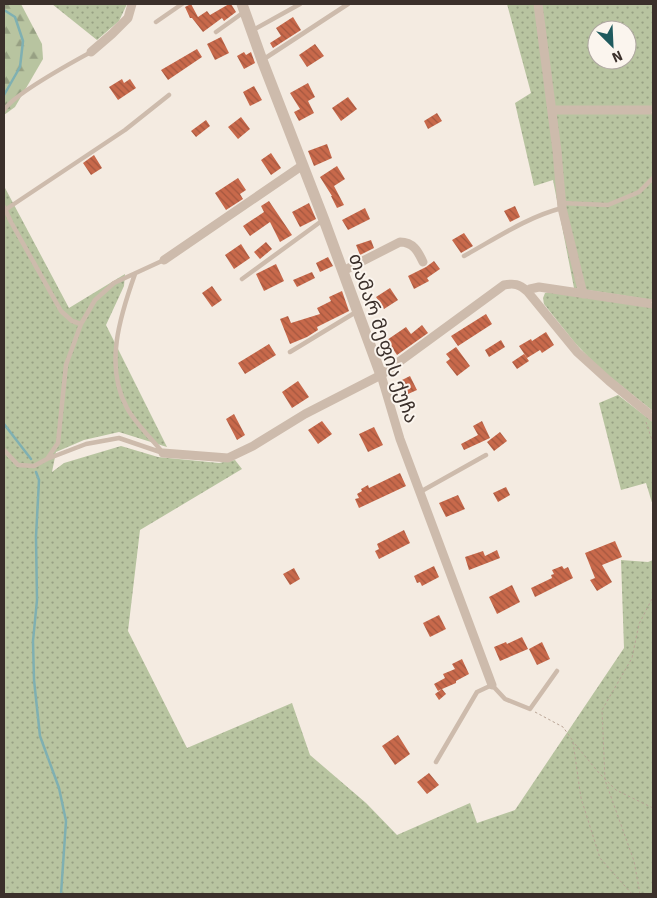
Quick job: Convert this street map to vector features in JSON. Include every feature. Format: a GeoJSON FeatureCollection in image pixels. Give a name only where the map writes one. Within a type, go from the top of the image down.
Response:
{"type":"FeatureCollection","features":[{"type":"Feature","properties":{"kind":"street"},"geometry":{"type":"LineString","coordinates":[[91,52],[128,18],[132,4]]}},
{"type":"Feature","properties":{"kind":"street"},"geometry":{"type":"LineString","coordinates":[[538,4],[562,206],[584,294]]}},
{"type":"Feature","properties":{"kind":"street","name":"თამარ მეფის ქუჩა"},"geometry":{"type":"LineString","coordinates":[[244,8],[343,271],[381,375],[400,439],[492,685]]}},
{"type":"Feature","properties":{"kind":"street"},"geometry":{"type":"LineString","coordinates":[[552,110],[653,110]]}},
{"type":"Feature","properties":{"kind":"street"},"geometry":{"type":"LineString","coordinates":[[164,260],[302,164]]}},
{"type":"Feature","properties":{"kind":"street"},"geometry":{"type":"LineString","coordinates":[[343,271],[400,242],[406,242],[415,247],[423,262]]}},
{"type":"Feature","properties":{"kind":"street"},"geometry":{"type":"LineString","coordinates":[[163,452],[228,458],[253,446],[305,414],[381,375],[504,285],[514,283],[527,291],[577,352],[653,417]]}},
{"type":"Feature","properties":{"kind":"street"},"geometry":{"type":"LineString","coordinates":[[527,291],[530,288],[539,287],[653,304]]}},
{"type":"Feature","properties":{"kind":"lane"},"geometry":{"type":"LineString","coordinates":[[156,22],[182,4]]}},
{"type":"Feature","properties":{"kind":"lane"},"geometry":{"type":"LineString","coordinates":[[252,31],[300,4]]}},
{"type":"Feature","properties":{"kind":"lane"},"geometry":{"type":"LineString","coordinates":[[262,60],[348,4]]}},
{"type":"Feature","properties":{"kind":"lane"},"geometry":{"type":"LineString","coordinates":[[216,32],[244,8]]}},
{"type":"Feature","properties":{"kind":"lane"},"geometry":{"type":"LineString","coordinates":[[4,110],[7,105],[27,90],[91,52]]}},
{"type":"Feature","properties":{"kind":"lane"},"geometry":{"type":"LineString","coordinates":[[81,324],[72,321],[61,311],[4,208],[125,130],[169,95]]}},
{"type":"Feature","properties":{"kind":"lane"},"geometry":{"type":"LineString","coordinates":[[464,256],[527,222],[562,206],[608,205],[639,192],[653,178]]}},
{"type":"Feature","properties":{"kind":"lane"},"geometry":{"type":"LineString","coordinates":[[242,279],[324,220]]}},
{"type":"Feature","properties":{"kind":"lane"},"geometry":{"type":"LineString","coordinates":[[48,459],[58,443],[66,365],[81,324],[95,300],[114,283],[164,260]]}},
{"type":"Feature","properties":{"kind":"lane"},"geometry":{"type":"LineString","coordinates":[[136,274],[121,312],[115,364],[118,386],[127,409],[163,452]]}},
{"type":"Feature","properties":{"kind":"lane"},"geometry":{"type":"LineString","coordinates":[[290,352],[358,312]]}},
{"type":"Feature","properties":{"kind":"lane"},"geometry":{"type":"LineString","coordinates":[[4,450],[18,465],[34,466],[86,444],[119,438],[163,452]]}},
{"type":"Feature","properties":{"kind":"lane"},"geometry":{"type":"LineString","coordinates":[[420,492],[486,455]]}},
{"type":"Feature","properties":{"kind":"lane"},"geometry":{"type":"LineString","coordinates":[[436,762],[477,692],[492,685],[505,699],[530,709],[557,671]]}},
{"type":"Feature","properties":{"kind":"path"},"geometry":{"type":"LineString","coordinates":[[641,408],[653,443]]}},
{"type":"Feature","properties":{"kind":"path"},"geometry":{"type":"LineString","coordinates":[[640,894],[634,861],[605,780],[602,710],[632,658],[639,624],[653,597]]}},
{"type":"Feature","properties":{"kind":"path"},"geometry":{"type":"LineString","coordinates":[[530,709],[563,727],[573,742],[605,780],[616,790],[653,808]]}},
{"type":"Feature","properties":{"kind":"path"},"geometry":{"type":"LineString","coordinates":[[573,742],[581,798],[600,858],[631,894]]}},
{"type":"Feature","properties":{"kind":"green space"},"geometry":{"type":"Polygon","coordinates":[[[4,4],[21,4],[42,44],[43,59],[15,107],[4,115],[4,4]]]}},
{"type":"Feature","properties":{"kind":"green space"},"geometry":{"type":"Polygon","coordinates":[[[52,4],[127,4],[119,21],[97,40],[52,4]]]}},
{"type":"Feature","properties":{"kind":"green space"},"geometry":{"type":"Polygon","coordinates":[[[507,4],[653,4],[653,300],[574,288],[553,180],[534,186],[515,103],[531,93],[507,4]]]}},
{"type":"Feature","properties":{"kind":"green space"},"geometry":{"type":"Polygon","coordinates":[[[4,186],[69,308],[125,274],[124,286],[106,325],[167,447],[119,432],[84,440],[56,452],[52,472],[64,463],[121,446],[158,457],[219,463],[235,460],[242,469],[140,530],[128,631],[187,748],[292,703],[310,755],[366,803],[397,835],[470,803],[477,823],[515,810],[624,648],[621,560],[648,562],[653,560],[653,894],[4,894],[4,186]]]}},
{"type":"Feature","properties":{"kind":"green space"},"geometry":{"type":"Polygon","coordinates":[[[545,293],[653,306],[653,411],[599,368],[575,343],[544,304],[543,298],[545,293]]]}},
{"type":"Feature","properties":{"kind":"green space"},"geometry":{"type":"Polygon","coordinates":[[[618,395],[653,422],[653,506],[646,483],[621,490],[599,403],[618,395]]]}},
{"type":"Feature","properties":{"kind":"building"},"geometry":{"type":"Polygon","coordinates":[[[191,4],[198,17],[207,11],[210,15],[229,4],[231,4],[236,12],[224,21],[222,18],[203,32],[190,18],[185,7],[191,4]]]}},
{"type":"Feature","properties":{"kind":"building"},"geometry":{"type":"Polygon","coordinates":[[[293,17],[301,30],[273,48],[270,43],[281,36],[276,28],[293,17]]]}},
{"type":"Feature","properties":{"kind":"building"},"geometry":{"type":"Polygon","coordinates":[[[221,37],[229,53],[215,60],[207,44],[221,37]]]}},
{"type":"Feature","properties":{"kind":"building"},"geometry":{"type":"Polygon","coordinates":[[[315,44],[324,56],[307,67],[299,55],[315,44]]]}},
{"type":"Feature","properties":{"kind":"building"},"geometry":{"type":"Polygon","coordinates":[[[197,49],[202,57],[168,80],[161,70],[197,49]]]}},
{"type":"Feature","properties":{"kind":"building"},"geometry":{"type":"Polygon","coordinates":[[[244,52],[246,55],[251,52],[255,63],[244,69],[237,56],[244,52]]]}},
{"type":"Feature","properties":{"kind":"building"},"geometry":{"type":"Polygon","coordinates":[[[122,79],[124,83],[130,79],[136,88],[118,100],[109,87],[122,79]]]}},
{"type":"Feature","properties":{"kind":"building"},"geometry":{"type":"Polygon","coordinates":[[[308,83],[315,97],[308,101],[314,113],[299,121],[294,112],[300,109],[290,93],[308,83]]]}},
{"type":"Feature","properties":{"kind":"building"},"geometry":{"type":"Polygon","coordinates":[[[254,86],[262,100],[250,106],[243,92],[254,86]]]}},
{"type":"Feature","properties":{"kind":"building"},"geometry":{"type":"Polygon","coordinates":[[[348,97],[357,109],[341,121],[332,108],[348,97]]]}},
{"type":"Feature","properties":{"kind":"building"},"geometry":{"type":"Polygon","coordinates":[[[437,113],[442,121],[428,129],[424,121],[437,113]]]}},
{"type":"Feature","properties":{"kind":"building"},"geometry":{"type":"Polygon","coordinates":[[[241,117],[250,129],[238,139],[228,127],[241,117]]]}},
{"type":"Feature","properties":{"kind":"building"},"geometry":{"type":"Polygon","coordinates":[[[206,120],[210,126],[196,137],[191,131],[206,120]]]}},
{"type":"Feature","properties":{"kind":"building"},"geometry":{"type":"Polygon","coordinates":[[[327,144],[332,158],[314,166],[308,151],[327,144]]]}},
{"type":"Feature","properties":{"kind":"building"},"geometry":{"type":"Polygon","coordinates":[[[271,153],[281,168],[271,175],[261,160],[271,153]]]}},
{"type":"Feature","properties":{"kind":"building"},"geometry":{"type":"Polygon","coordinates":[[[94,155],[102,168],[91,175],[83,163],[94,155]]]}},
{"type":"Feature","properties":{"kind":"building"},"geometry":{"type":"Polygon","coordinates":[[[337,166],[345,179],[334,186],[344,205],[337,208],[320,177],[337,166]]]}},
{"type":"Feature","properties":{"kind":"building"},"geometry":{"type":"Polygon","coordinates":[[[238,178],[246,190],[240,194],[243,199],[226,210],[215,193],[238,178]]]}},
{"type":"Feature","properties":{"kind":"building"},"geometry":{"type":"Polygon","coordinates":[[[269,201],[292,235],[280,242],[270,222],[250,236],[243,226],[264,212],[261,206],[269,201]]]}},
{"type":"Feature","properties":{"kind":"building"},"geometry":{"type":"Polygon","coordinates":[[[309,203],[316,219],[300,227],[292,212],[309,203]]]}},
{"type":"Feature","properties":{"kind":"building"},"geometry":{"type":"Polygon","coordinates":[[[515,206],[520,217],[510,222],[504,211],[515,206]]]}},
{"type":"Feature","properties":{"kind":"building"},"geometry":{"type":"Polygon","coordinates":[[[365,208],[370,219],[348,230],[342,220],[365,208]]]}},
{"type":"Feature","properties":{"kind":"building"},"geometry":{"type":"Polygon","coordinates":[[[464,233],[473,246],[461,253],[452,240],[464,233]]]}},
{"type":"Feature","properties":{"kind":"building"},"geometry":{"type":"Polygon","coordinates":[[[371,240],[374,248],[360,255],[356,245],[371,240]]]}},
{"type":"Feature","properties":{"kind":"building"},"geometry":{"type":"Polygon","coordinates":[[[266,242],[272,249],[260,259],[254,252],[266,242]]]}},
{"type":"Feature","properties":{"kind":"building"},"geometry":{"type":"Polygon","coordinates":[[[241,244],[250,258],[234,269],[225,255],[241,244]]]}},
{"type":"Feature","properties":{"kind":"building"},"geometry":{"type":"Polygon","coordinates":[[[328,257],[333,266],[320,272],[316,263],[328,257]]]}},
{"type":"Feature","properties":{"kind":"building"},"geometry":{"type":"Polygon","coordinates":[[[434,261],[440,269],[427,278],[429,281],[414,289],[408,276],[434,261]]]}},
{"type":"Feature","properties":{"kind":"building"},"geometry":{"type":"Polygon","coordinates":[[[276,264],[284,281],[264,291],[256,274],[276,264]]]}},
{"type":"Feature","properties":{"kind":"building"},"geometry":{"type":"Polygon","coordinates":[[[312,272],[315,278],[297,287],[293,280],[312,272]]]}},
{"type":"Feature","properties":{"kind":"building"},"geometry":{"type":"Polygon","coordinates":[[[212,286],[222,300],[212,307],[202,293],[212,286]]]}},
{"type":"Feature","properties":{"kind":"building"},"geometry":{"type":"Polygon","coordinates":[[[390,288],[398,300],[384,309],[376,297],[390,288]]]}},
{"type":"Feature","properties":{"kind":"building"},"geometry":{"type":"Polygon","coordinates":[[[342,291],[349,311],[317,327],[318,330],[307,337],[290,344],[280,319],[288,316],[291,323],[320,314],[317,308],[331,301],[329,297],[342,291]]]}},
{"type":"Feature","properties":{"kind":"building"},"geometry":{"type":"Polygon","coordinates":[[[486,314],[492,324],[458,346],[451,336],[486,314]]]}},
{"type":"Feature","properties":{"kind":"building"},"geometry":{"type":"Polygon","coordinates":[[[422,325],[428,333],[397,355],[387,340],[406,327],[411,334],[422,325]]]}},
{"type":"Feature","properties":{"kind":"building"},"geometry":{"type":"Polygon","coordinates":[[[546,332],[554,345],[542,353],[540,350],[527,358],[519,346],[531,339],[532,341],[546,332]]]}},
{"type":"Feature","properties":{"kind":"building"},"geometry":{"type":"Polygon","coordinates":[[[501,340],[505,347],[489,357],[485,350],[501,340]]]}},
{"type":"Feature","properties":{"kind":"building"},"geometry":{"type":"Polygon","coordinates":[[[269,344],[276,355],[245,374],[238,363],[269,344]]]}},
{"type":"Feature","properties":{"kind":"building"},"geometry":{"type":"Polygon","coordinates":[[[456,347],[470,366],[457,376],[446,362],[450,359],[446,354],[456,347]]]}},
{"type":"Feature","properties":{"kind":"building"},"geometry":{"type":"Polygon","coordinates":[[[524,354],[529,361],[517,369],[512,362],[524,354]]]}},
{"type":"Feature","properties":{"kind":"building"},"geometry":{"type":"Polygon","coordinates":[[[410,376],[417,390],[408,394],[402,380],[410,376]]]}},
{"type":"Feature","properties":{"kind":"building"},"geometry":{"type":"Polygon","coordinates":[[[298,381],[309,397],[292,408],[282,392],[298,381]]]}},
{"type":"Feature","properties":{"kind":"building"},"geometry":{"type":"Polygon","coordinates":[[[234,414],[245,435],[237,440],[226,419],[234,414]]]}},
{"type":"Feature","properties":{"kind":"building"},"geometry":{"type":"Polygon","coordinates":[[[322,421],[332,434],[318,444],[308,430],[322,421]]]}},
{"type":"Feature","properties":{"kind":"building"},"geometry":{"type":"Polygon","coordinates":[[[482,421],[490,438],[464,450],[461,444],[478,435],[473,426],[482,421]]]}},
{"type":"Feature","properties":{"kind":"building"},"geometry":{"type":"Polygon","coordinates":[[[374,427],[383,445],[368,452],[359,434],[374,427]]]}},
{"type":"Feature","properties":{"kind":"building"},"geometry":{"type":"Polygon","coordinates":[[[500,432],[507,441],[494,451],[487,442],[500,432]]]}},
{"type":"Feature","properties":{"kind":"building"},"geometry":{"type":"Polygon","coordinates":[[[400,473],[406,486],[359,508],[355,499],[359,498],[357,494],[362,491],[361,489],[368,485],[369,488],[400,473]]]}},
{"type":"Feature","properties":{"kind":"building"},"geometry":{"type":"Polygon","coordinates":[[[506,487],[510,495],[498,502],[493,493],[506,487]]]}},
{"type":"Feature","properties":{"kind":"building"},"geometry":{"type":"Polygon","coordinates":[[[458,495],[465,509],[446,517],[439,503],[458,495]]]}},
{"type":"Feature","properties":{"kind":"building"},"geometry":{"type":"Polygon","coordinates":[[[404,530],[410,543],[379,559],[375,551],[379,549],[377,544],[404,530]]]}},
{"type":"Feature","properties":{"kind":"building"},"geometry":{"type":"Polygon","coordinates":[[[615,541],[622,557],[602,565],[612,582],[597,591],[590,580],[595,578],[585,553],[615,541]]]}},
{"type":"Feature","properties":{"kind":"building"},"geometry":{"type":"Polygon","coordinates":[[[497,550],[500,558],[469,570],[465,557],[483,551],[485,556],[497,550]]]}},
{"type":"Feature","properties":{"kind":"building"},"geometry":{"type":"Polygon","coordinates":[[[434,566],[439,577],[422,586],[420,582],[417,583],[414,576],[434,566]]]}},
{"type":"Feature","properties":{"kind":"building"},"geometry":{"type":"Polygon","coordinates":[[[562,566],[564,569],[568,567],[573,578],[535,597],[531,588],[552,578],[551,575],[554,574],[552,570],[562,566]]]}},
{"type":"Feature","properties":{"kind":"building"},"geometry":{"type":"Polygon","coordinates":[[[294,568],[300,579],[290,585],[283,574],[294,568]]]}},
{"type":"Feature","properties":{"kind":"building"},"geometry":{"type":"Polygon","coordinates":[[[512,585],[520,602],[497,614],[489,597],[512,585]]]}},
{"type":"Feature","properties":{"kind":"building"},"geometry":{"type":"Polygon","coordinates":[[[439,615],[446,629],[430,637],[423,623],[439,615]]]}},
{"type":"Feature","properties":{"kind":"building"},"geometry":{"type":"Polygon","coordinates":[[[522,637],[528,649],[500,661],[494,647],[506,642],[507,644],[522,637]]]}},
{"type":"Feature","properties":{"kind":"building"},"geometry":{"type":"Polygon","coordinates":[[[542,642],[550,659],[537,665],[529,649],[542,642]]]}},
{"type":"Feature","properties":{"kind":"building"},"geometry":{"type":"Polygon","coordinates":[[[462,659],[469,674],[456,681],[456,683],[438,691],[434,684],[445,678],[443,674],[455,669],[452,664],[462,659]]]}},
{"type":"Feature","properties":{"kind":"building"},"geometry":{"type":"Polygon","coordinates":[[[442,689],[446,694],[439,700],[435,694],[442,689]]]}},
{"type":"Feature","properties":{"kind":"building"},"geometry":{"type":"Polygon","coordinates":[[[398,735],[410,754],[395,765],[382,746],[398,735]]]}},
{"type":"Feature","properties":{"kind":"building"},"geometry":{"type":"Polygon","coordinates":[[[429,773],[439,785],[427,794],[417,782],[429,773]]]}},
{"type":"Feature","properties":{"kind":"waterway"},"geometry":{"type":"LineString","coordinates":[[4,10],[15,17],[23,41],[20,67],[4,95]]}},
{"type":"Feature","properties":{"kind":"waterway"},"geometry":{"type":"LineString","coordinates":[[4,424],[31,459]]}},
{"type":"Feature","properties":{"kind":"waterway"},"geometry":{"type":"LineString","coordinates":[[36,472],[39,480],[36,537],[37,600],[33,641],[34,680],[40,736],[59,788],[66,821],[61,894]]}}]}
